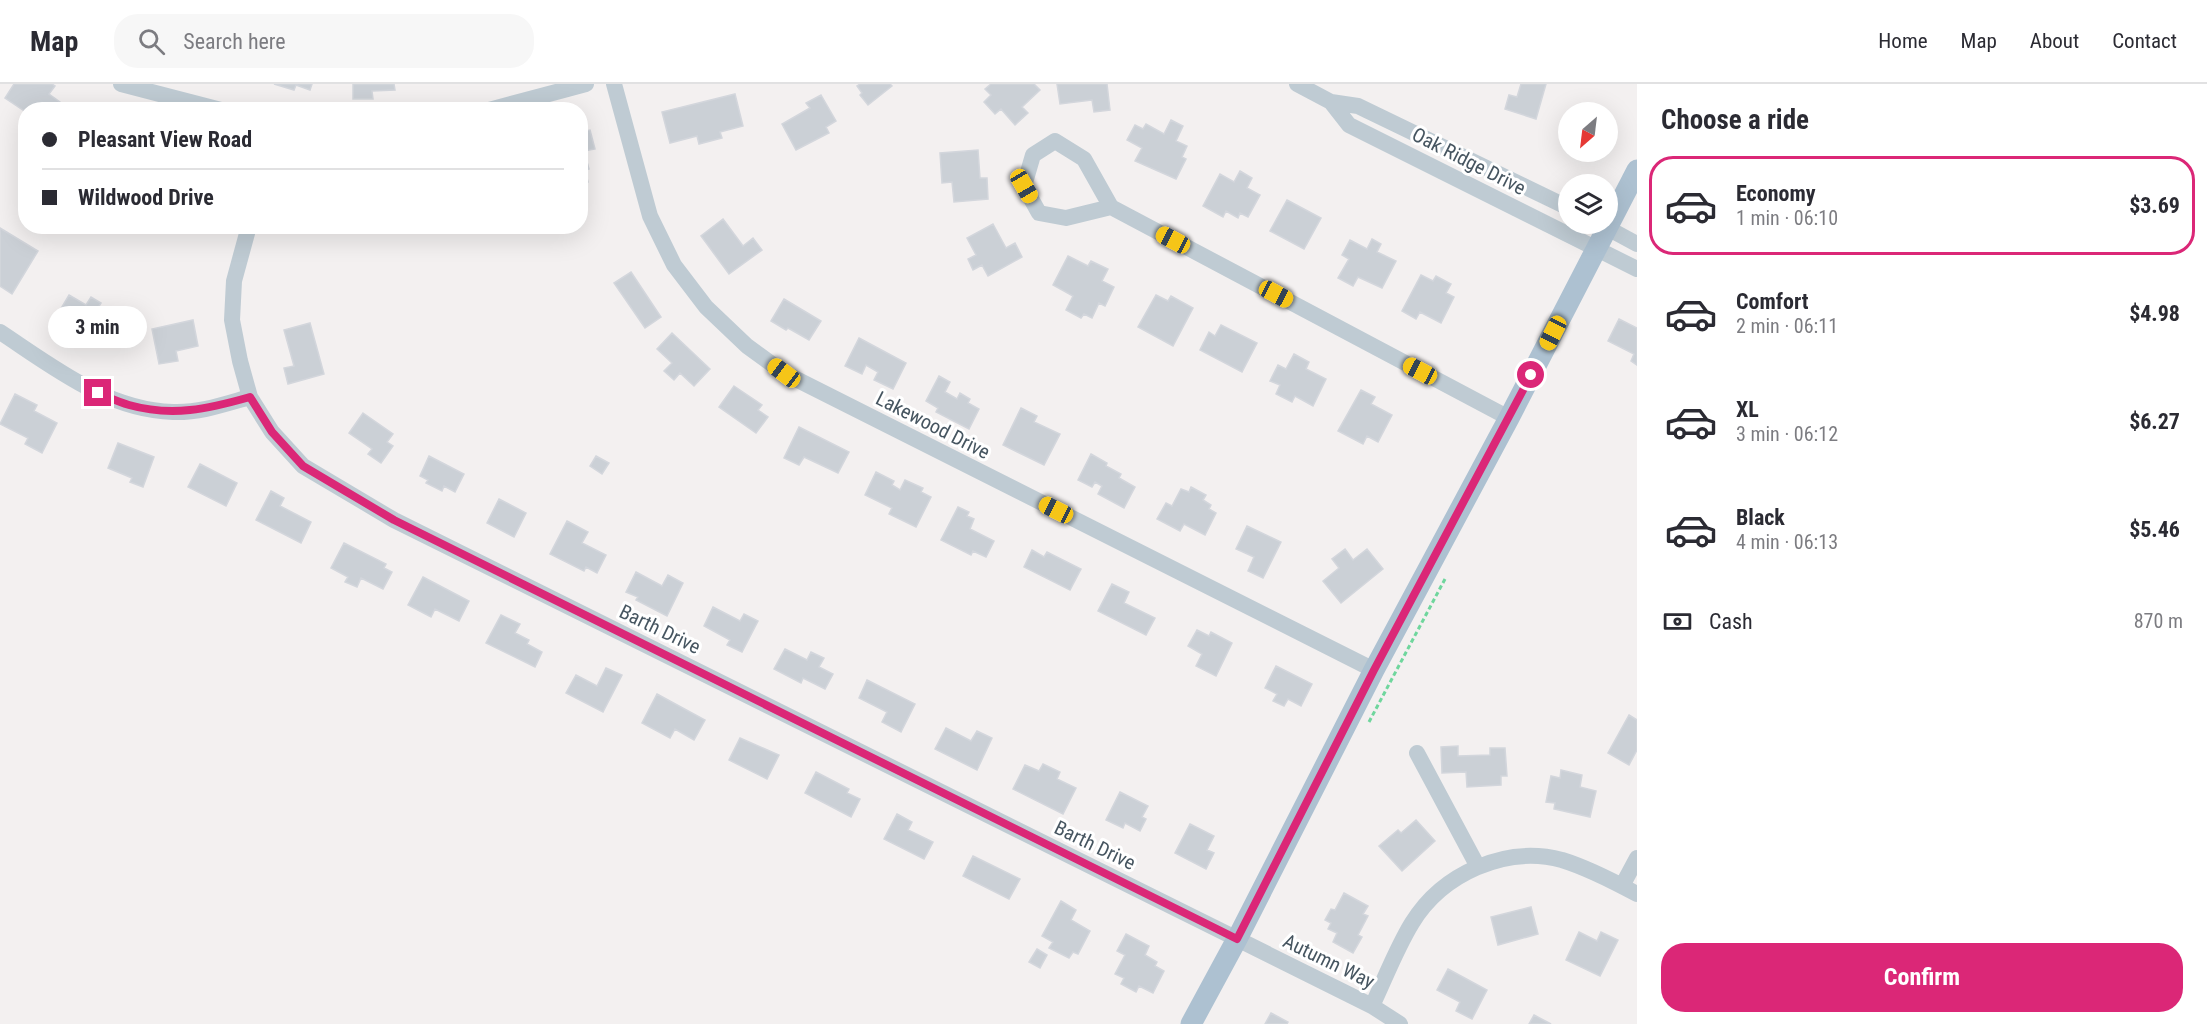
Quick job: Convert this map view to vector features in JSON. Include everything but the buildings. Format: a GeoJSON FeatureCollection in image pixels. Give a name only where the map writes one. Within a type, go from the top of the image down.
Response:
{"type":"FeatureCollection","features":[{"type":"Feature","properties":{"kind":"main road"},"geometry":{"type":"LineString","coordinates":[[1618,202],[1637,170]]}},
{"type":"Feature","properties":{"kind":"main road"},"geometry":{"type":"LineString","coordinates":[[1191,1024],[1237,939],[1374,670],[1509,418],[1597,248],[1601,234]]}},
{"type":"Feature","properties":{"kind":"street"},"geometry":{"type":"LineString","coordinates":[[121,84],[190,102]]}},
{"type":"Feature","properties":{"kind":"street"},"geometry":{"type":"LineString","coordinates":[[519,102],[586,84]]}},
{"type":"Feature","properties":{"kind":"street","name":"Lakewood Drive"},"geometry":{"type":"LineString","coordinates":[[614,84],[650,216],[674,265],[706,307],[747,346],[784,373],[1374,670]]}},
{"type":"Feature","properties":{"kind":"street","name":"Oak Ridge Drive"},"geometry":{"type":"LineString","coordinates":[[1297,84],[1331,102],[1358,106],[1558,203]]}},
{"type":"Feature","properties":{"kind":"street","name":"Oak Ridge Drive"},"geometry":{"type":"LineString","coordinates":[[1331,102],[1349,125],[1637,269]]}},
{"type":"Feature","properties":{"kind":"street"},"geometry":{"type":"LineString","coordinates":[[1111,207],[1066,218],[1039,213],[1024,186],[1033,154],[1055,141],[1084,159],[1111,207],[1509,418]]}},
{"type":"Feature","properties":{"kind":"street"},"geometry":{"type":"LineString","coordinates":[[1618,233],[1637,244]]}},
{"type":"Feature","properties":{"kind":"street","name":"Barth Drive"},"geometry":{"type":"LineString","coordinates":[[247,234],[234,281],[232,320],[240,361],[250,397],[272,432],[303,466],[394,520],[1237,939]]}},
{"type":"Feature","properties":{"kind":"street"},"geometry":{"type":"LineString","coordinates":[[0,332],[83,386],[128,405],[173,412],[206,409],[250,397]]}},
{"type":"Feature","properties":{"kind":"street"},"geometry":{"type":"LineString","coordinates":[[1417,753],[1478,867]]}},
{"type":"Feature","properties":{"kind":"street"},"geometry":{"type":"LineString","coordinates":[[1372,1006],[1412,923],[1430,900],[1450,881],[1478,867],[1507,858],[1535,856],[1562,860],[1630,890],[1637,858]]}},
{"type":"Feature","properties":{"kind":"street","name":"Autumn Way"},"geometry":{"type":"LineString","coordinates":[[1237,939],[1372,1006],[1400,1024]]}},
{"type":"Feature","properties":{"kind":"path"},"geometry":{"type":"LineString","coordinates":[[1368,724],[1447,576]]}},
{"type":"Feature","properties":{"kind":"route"},"geometry":{"type":"LineString","coordinates":[[98,393],[128,405],[173,412],[206,409],[250,397],[272,432],[303,466],[394,520],[1237,939],[1374,670],[1531,375]]}}]}
